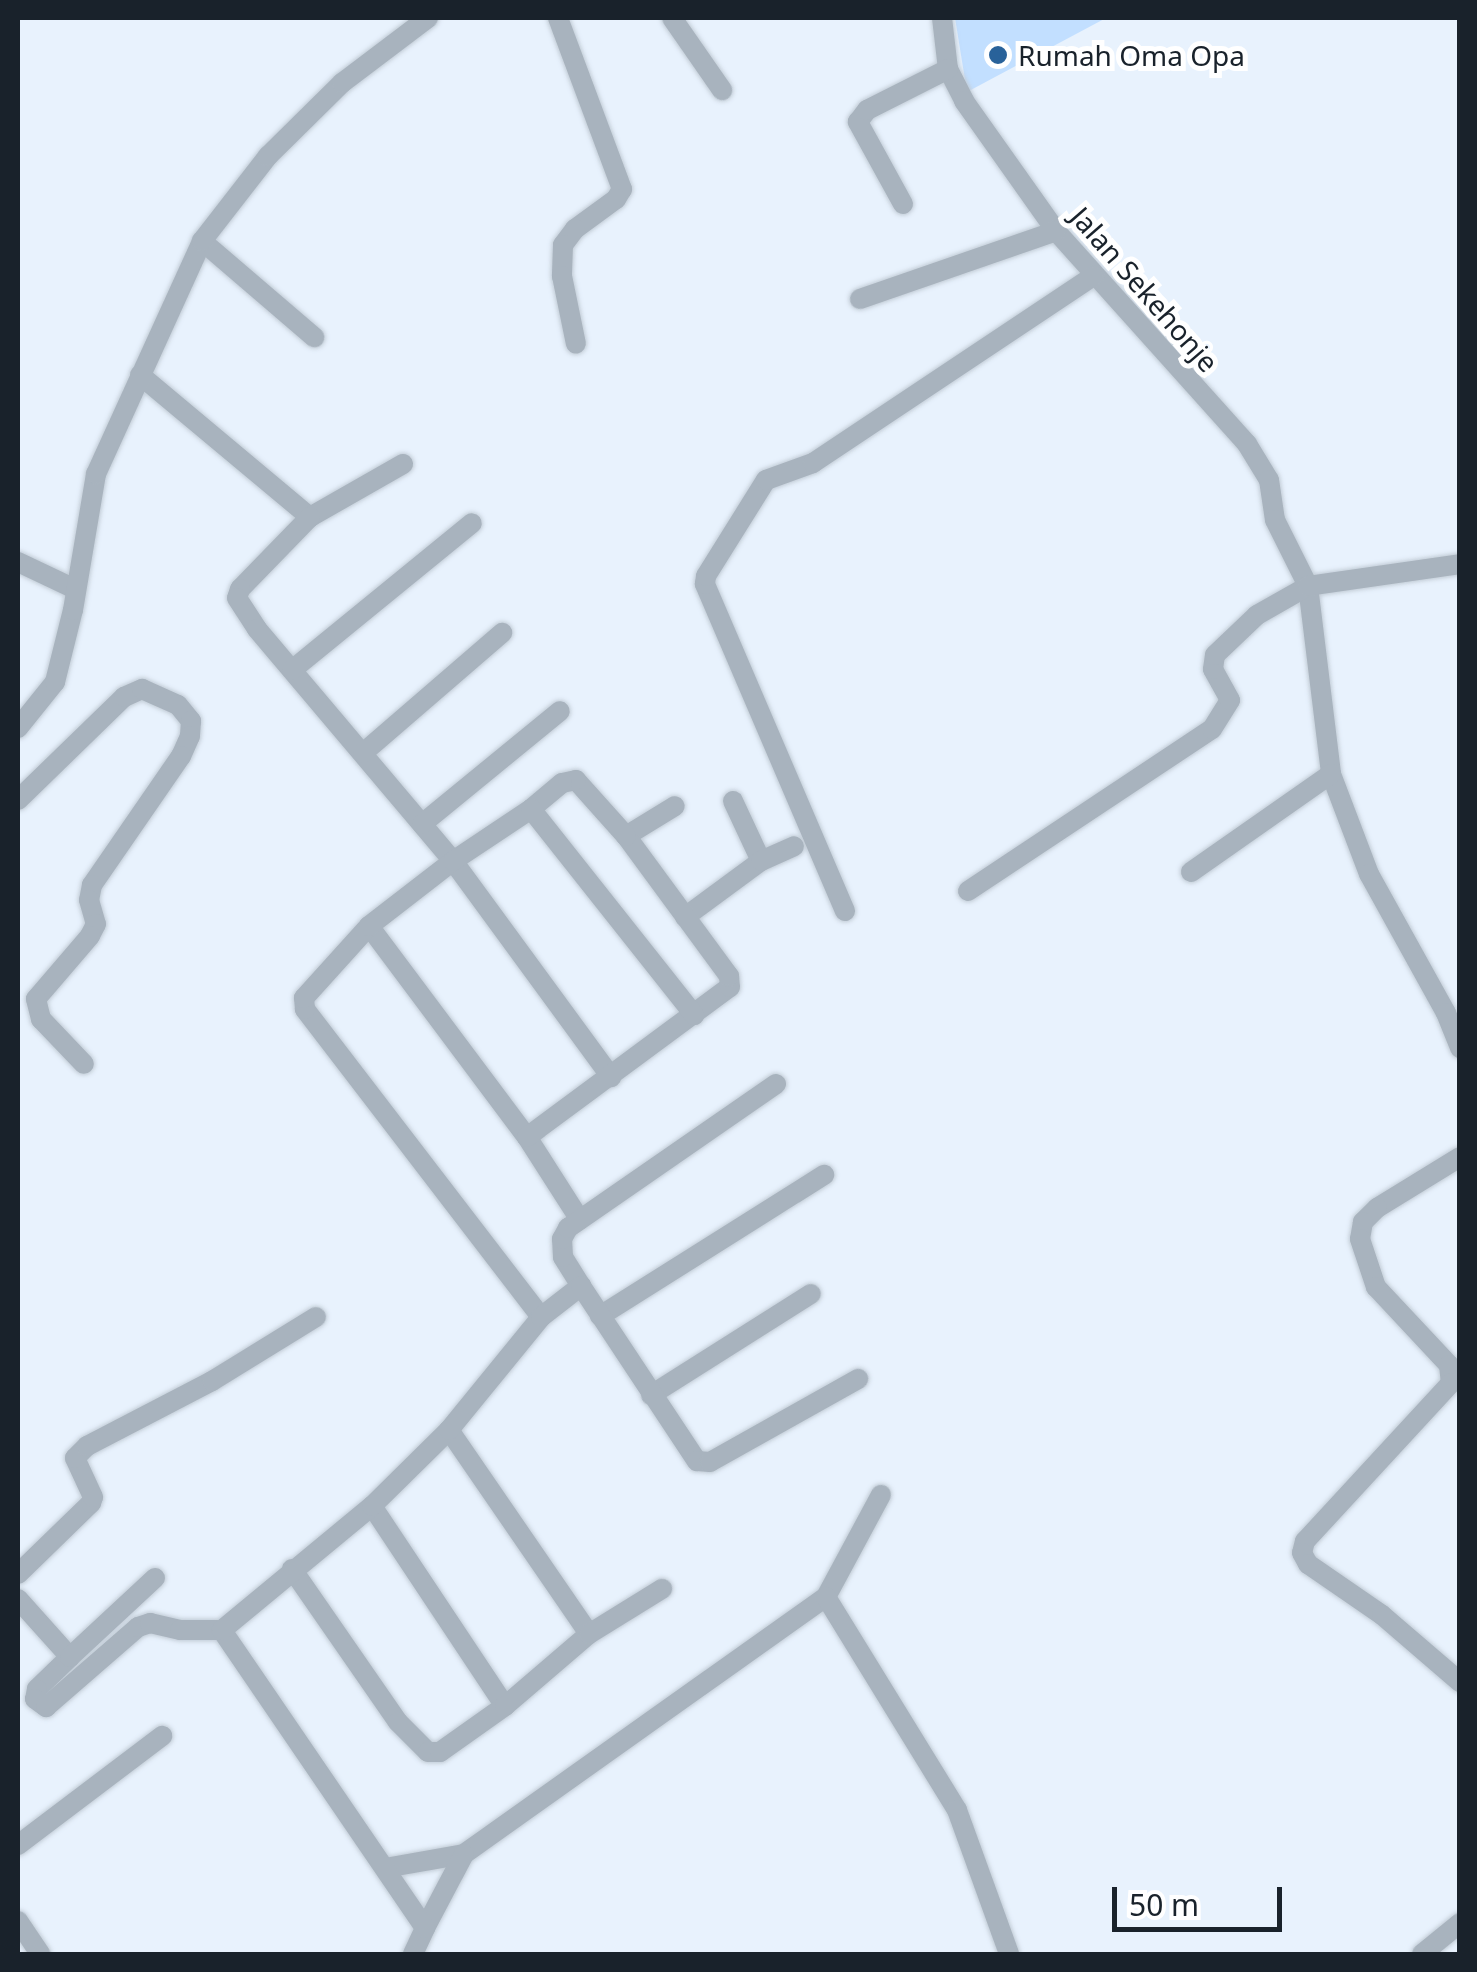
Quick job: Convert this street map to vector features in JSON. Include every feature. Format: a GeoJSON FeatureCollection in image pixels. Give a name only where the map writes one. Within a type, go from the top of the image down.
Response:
{"type":"FeatureCollection","features":[{"type":"Feature","properties":{"kind":"street"},"geometry":{"type":"LineString","coordinates":[[18,728],[55,682],[96,474],[202,241],[268,156],[317,107],[428,18]]}},
{"type":"Feature","properties":{"kind":"street"},"geometry":{"type":"LineString","coordinates":[[558,18],[622,189],[616,199],[574,229],[564,245],[562,276],[576,344]]}},
{"type":"Feature","properties":{"kind":"street"},"geometry":{"type":"LineString","coordinates":[[672,18],[722,90]]}},
{"type":"Feature","properties":{"kind":"street","name":"Jalan Sekehonje"},"geometry":{"type":"LineString","coordinates":[[942,18],[948,69],[964,102],[1056,231],[1247,444],[1269,480],[1275,520],[1309,590],[1331,774],[1368,874],[1446,1013],[1460,1048]]}},
{"type":"Feature","properties":{"kind":"street"},"geometry":{"type":"LineString","coordinates":[[903,204],[858,122],[868,110],[948,69]]}},
{"type":"Feature","properties":{"kind":"street"},"geometry":{"type":"LineString","coordinates":[[860,299],[1056,231]]}},
{"type":"Feature","properties":{"kind":"street"},"geometry":{"type":"LineString","coordinates":[[202,241],[314,337]]}},
{"type":"Feature","properties":{"kind":"street"},"geometry":{"type":"LineString","coordinates":[[845,912],[705,584],[706,576],[766,480],[812,463],[1093,276]]}},
{"type":"Feature","properties":{"kind":"street"},"geometry":{"type":"LineString","coordinates":[[140,375],[310,517]]}},
{"type":"Feature","properties":{"kind":"street"},"geometry":{"type":"LineString","coordinates":[[403,464],[310,517],[240,589],[237,598],[292,670],[453,861],[611,1078]]}},
{"type":"Feature","properties":{"kind":"street"},"geometry":{"type":"LineString","coordinates":[[292,670],[472,523]]}},
{"type":"Feature","properties":{"kind":"street"},"geometry":{"type":"LineString","coordinates":[[18,562],[75,589]]}},
{"type":"Feature","properties":{"kind":"street"},"geometry":{"type":"LineString","coordinates":[[968,892],[1212,729],[1230,700],[1214,669],[1216,655],[1257,616],[1309,590],[1460,564]]}},
{"type":"Feature","properties":{"kind":"street"},"geometry":{"type":"LineString","coordinates":[[363,753],[502,632]]}},
{"type":"Feature","properties":{"kind":"street"},"geometry":{"type":"LineString","coordinates":[[18,800],[124,697],[142,689],[178,704],[191,721],[190,736],[181,756],[92,885],[88,900],[96,924],[90,936],[36,1000],[41,1019],[84,1064]]}},
{"type":"Feature","properties":{"kind":"street"},"geometry":{"type":"LineString","coordinates":[[422,824],[560,710]]}},
{"type":"Feature","properties":{"kind":"street"},"geometry":{"type":"LineString","coordinates":[[1191,872],[1331,774]]}},
{"type":"Feature","properties":{"kind":"street"},"geometry":{"type":"LineString","coordinates":[[527,1136],[611,1078],[730,986],[729,976],[626,836],[576,780],[562,784],[532,810],[453,861],[369,926],[310,987],[305,1009],[540,1317]]}},
{"type":"Feature","properties":{"kind":"street"},"geometry":{"type":"LineString","coordinates":[[733,801],[761,862]]}},
{"type":"Feature","properties":{"kind":"street"},"geometry":{"type":"LineString","coordinates":[[626,836],[675,806]]}},
{"type":"Feature","properties":{"kind":"street"},"geometry":{"type":"LineString","coordinates":[[532,810],[694,1015]]}},
{"type":"Feature","properties":{"kind":"street"},"geometry":{"type":"LineString","coordinates":[[685,917],[761,862],[794,846]]}},
{"type":"Feature","properties":{"kind":"street"},"geometry":{"type":"LineString","coordinates":[[369,926],[527,1136],[580,1220]]}},
{"type":"Feature","properties":{"kind":"street"},"geometry":{"type":"LineString","coordinates":[[776,1084],[568,1228],[561,1247],[600,1316],[688,1453],[697,1461],[710,1462],[858,1380]]}},
{"type":"Feature","properties":{"kind":"street"},"geometry":{"type":"LineString","coordinates":[[1460,1157],[1377,1208],[1363,1222],[1360,1240],[1376,1287],[1449,1365],[1452,1383],[1304,1541],[1302,1554],[1308,1564],[1382,1615],[1460,1682]]}},
{"type":"Feature","properties":{"kind":"street"},"geometry":{"type":"LineString","coordinates":[[600,1316],[824,1175]]}},
{"type":"Feature","properties":{"kind":"street"},"geometry":{"type":"LineString","coordinates":[[155,1578],[37,1689],[35,1699],[41,1705],[50,1707],[138,1627],[150,1623],[180,1630],[222,1630],[292,1568],[372,1506],[449,1430],[540,1317],[581,1286]]}},
{"type":"Feature","properties":{"kind":"street"},"geometry":{"type":"LineString","coordinates":[[651,1394],[810,1294]]}},
{"type":"Feature","properties":{"kind":"street"},"geometry":{"type":"LineString","coordinates":[[18,1572],[91,1503],[93,1496],[75,1458],[87,1446],[212,1381],[316,1317]]}},
{"type":"Feature","properties":{"kind":"street"},"geometry":{"type":"LineString","coordinates":[[449,1430],[589,1634]]}},
{"type":"Feature","properties":{"kind":"street"},"geometry":{"type":"LineString","coordinates":[[385,1868],[464,1854],[826,1598],[881,1495]]}},
{"type":"Feature","properties":{"kind":"street"},"geometry":{"type":"LineString","coordinates":[[372,1506],[505,1706]]}},
{"type":"Feature","properties":{"kind":"street"},"geometry":{"type":"LineString","coordinates":[[292,1568],[398,1722],[428,1752],[440,1752],[505,1706],[589,1634],[662,1588]]}},
{"type":"Feature","properties":{"kind":"street"},"geometry":{"type":"LineString","coordinates":[[826,1598],[957,1810],[1009,1954]]}},
{"type":"Feature","properties":{"kind":"street"},"geometry":{"type":"LineString","coordinates":[[18,1599],[70,1657]]}},
{"type":"Feature","properties":{"kind":"street"},"geometry":{"type":"LineString","coordinates":[[222,1630],[425,1928]]}},
{"type":"Feature","properties":{"kind":"street"},"geometry":{"type":"LineString","coordinates":[[18,1845],[162,1736]]}},
{"type":"Feature","properties":{"kind":"street"},"geometry":{"type":"LineString","coordinates":[[413,1954],[464,1854]]}},
{"type":"Feature","properties":{"kind":"street"},"geometry":{"type":"LineString","coordinates":[[18,1921],[40,1954]]}},
{"type":"Feature","properties":{"kind":"street"},"geometry":{"type":"LineString","coordinates":[[1422,1954],[1460,1923]]}},
{"type":"Feature","properties":{"kind":"shaded area","name":"Rumah Oma Opa"},"geometry":{"type":"Polygon","coordinates":[[[955,18],[1106,18],[967,92],[955,18]]]}},
{"type":"Feature","properties":{"kind":"place","name":"Rumah Oma Opa"},"geometry":{"type":"Point","coordinates":[998,55]}}]}
